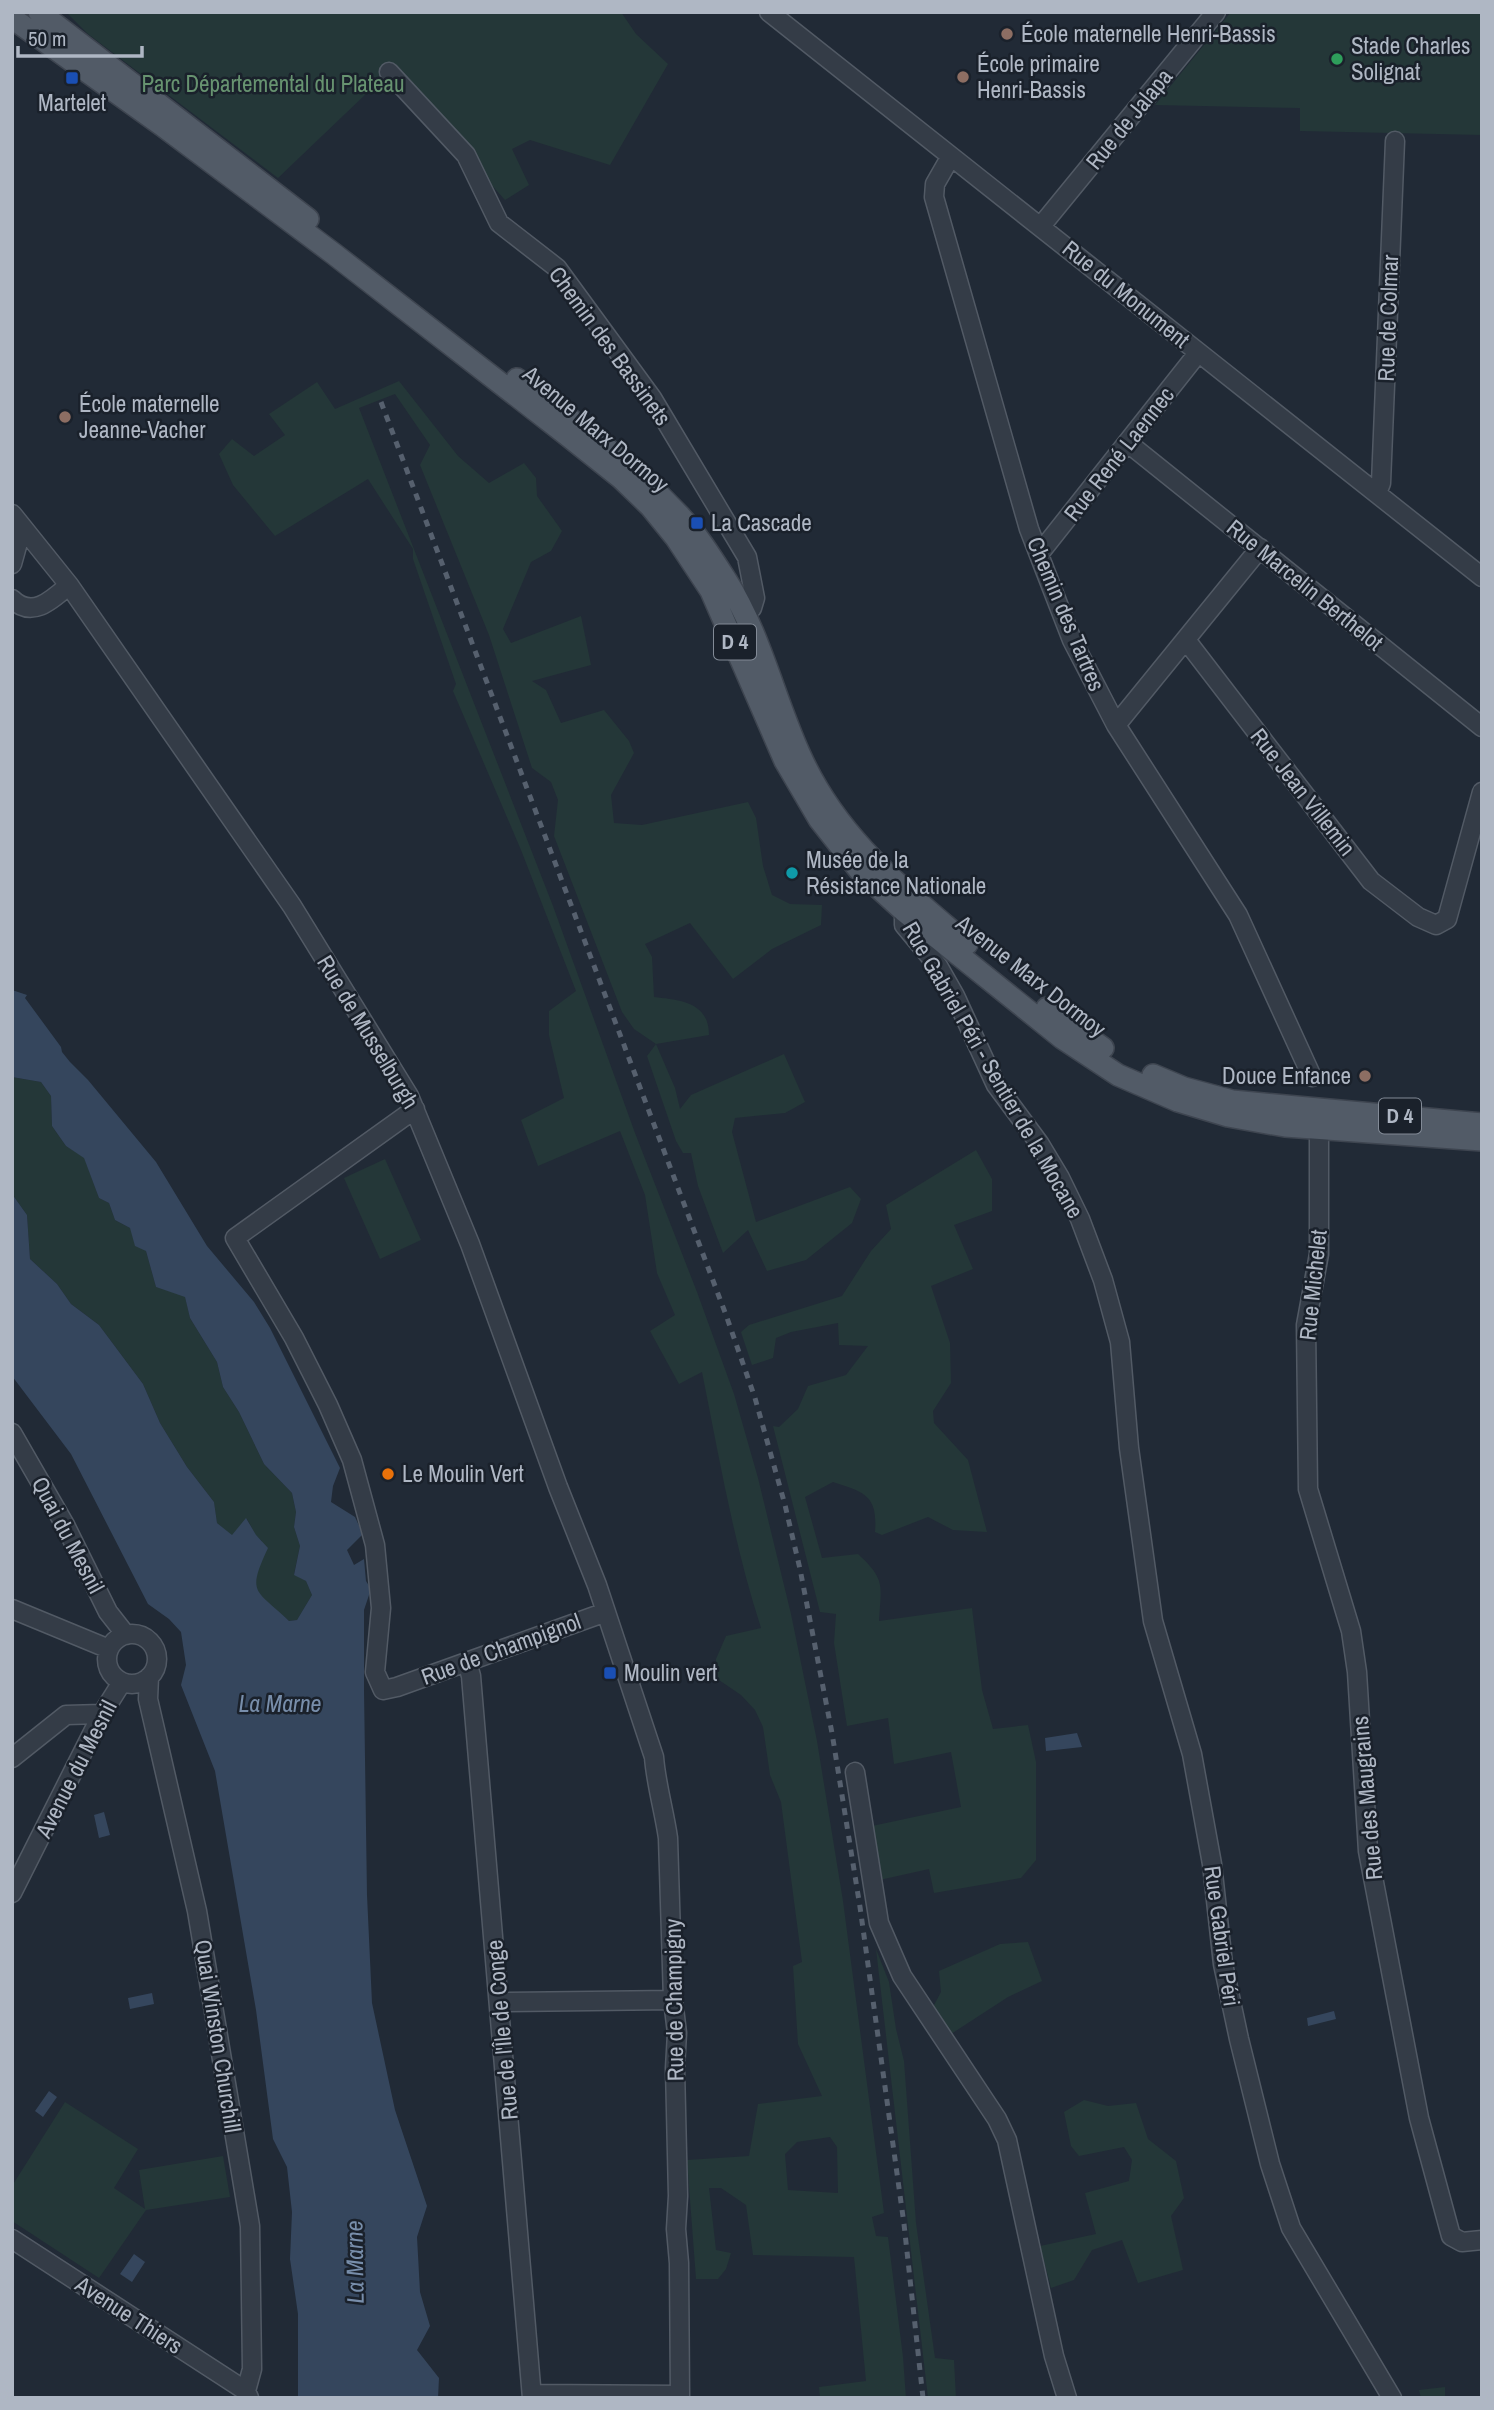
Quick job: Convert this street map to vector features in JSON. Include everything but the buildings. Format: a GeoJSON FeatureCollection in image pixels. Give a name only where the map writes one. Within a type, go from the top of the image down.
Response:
{"type":"FeatureCollection","features":[{"type":"Feature","properties":{"kind":"main road","name":"Avenue Marx Dormoy"},"geometry":{"type":"LineString","coordinates":[[40,12],[573,421],[623,462],[679,515],[727,582],[734,617],[785,761],[819,819],[860,871],[908,904],[1062,1038],[1118,1074],[1178,1101],[1228,1116],[1285,1126],[1319,1119],[1482,1124]]}},
{"type":"Feature","properties":{"kind":"main road","name":"Avenue Marx Dormoy"},"geometry":{"type":"LineString","coordinates":[[12,18],[163,126],[334,254],[621,478],[650,506],[676,538],[711,591],[734,617]]}},
{"type":"Feature","properties":{"kind":"main road","name":"Avenue Marx Dormoy"},"geometry":{"type":"LineString","coordinates":[[1319,1119],[1482,1140]]}},
{"type":"Feature","properties":{"kind":"street","name":"Rue du Monument"},"geometry":{"type":"LineString","coordinates":[[769,12],[1482,577]]}},
{"type":"Feature","properties":{"kind":"street"},"geometry":{"type":"LineString","coordinates":[[1198,12],[1198,35]]}},
{"type":"Feature","properties":{"kind":"street","name":"Rue de Jalapa"},"geometry":{"type":"LineString","coordinates":[[1041,226],[1216,12]]}},
{"type":"Feature","properties":{"kind":"street","name":"Chemin des Bassinets"},"geometry":{"type":"LineString","coordinates":[[389,72],[466,155],[499,223],[557,268],[652,398],[747,557],[755,598],[752,608],[734,617]]}},
{"type":"Feature","properties":{"kind":"street","name":"Rue de Colmar"},"geometry":{"type":"LineString","coordinates":[[1377,493],[1381,484],[1395,141]]}},
{"type":"Feature","properties":{"kind":"street","name":"Chemin des Tartres"},"geometry":{"type":"LineString","coordinates":[[951,156],[935,184],[934,197],[1029,528],[1072,640],[1116,725],[1238,915],[1312,1077]]}},
{"type":"Feature","properties":{"kind":"street","name":"Rue René Laennec"},"geometry":{"type":"LineString","coordinates":[[1039,554],[1198,353]]}},
{"type":"Feature","properties":{"kind":"street","name":"Rue Marcelin Berthelot"},"geometry":{"type":"LineString","coordinates":[[1128,443],[1256,553],[1482,727]]}},
{"type":"Feature","properties":{"kind":"street"},"geometry":{"type":"LineString","coordinates":[[12,564],[17,521]]}},
{"type":"Feature","properties":{"kind":"street","name":"Rue de Musselburgh"},"geometry":{"type":"LineString","coordinates":[[17,521],[69,585],[292,906],[415,1109],[470,1244],[606,1612]]}},
{"type":"Feature","properties":{"kind":"street"},"geometry":{"type":"LineString","coordinates":[[1116,725],[1256,553]]}},
{"type":"Feature","properties":{"kind":"street"},"geometry":{"type":"LineString","coordinates":[[12,599],[19,606],[42,606],[69,585]]}},
{"type":"Feature","properties":{"kind":"street","name":"Rue Jean Villemin"},"geometry":{"type":"LineString","coordinates":[[1186,640],[1371,881],[1418,917],[1436,925],[1447,919],[1481,800]]}},
{"type":"Feature","properties":{"kind":"street","name":"Rue Gabriel Péri - Sentier de la Mocane"},"geometry":{"type":"LineString","coordinates":[[908,904],[904,925],[938,966],[996,1084],[1039,1143],[1080,1219],[1107,1292],[1120,1342],[1129,1448]]}},
{"type":"Feature","properties":{"kind":"street","name":"Rue de Champignol"},"geometry":{"type":"LineString","coordinates":[[415,1109],[235,1238],[294,1338],[352,1460],[375,1545],[381,1596],[376,1672],[383,1690],[397,1687],[606,1612]]}},
{"type":"Feature","properties":{"kind":"street","name":"Rue Michelet"},"geometry":{"type":"LineString","coordinates":[[1306,1442],[1306,1325],[1319,1254],[1319,1119]]}},
{"type":"Feature","properties":{"kind":"street","name":"Quai du Mesnil"},"geometry":{"type":"LineString","coordinates":[[12,1433],[65,1525],[108,1612],[126,1635]]}},
{"type":"Feature","properties":{"kind":"street","name":"Rue des Maugrains"},"geometry":{"type":"LineString","coordinates":[[1306,1442],[1308,1489],[1351,1632],[1357,1672],[1368,1851],[1419,2118],[1451,2236],[1462,2242],[1482,2240]]}},
{"type":"Feature","properties":{"kind":"street","name":"Rue Gabriel Péri"},"geometry":{"type":"LineString","coordinates":[[1129,1448],[1153,1622],[1192,1754],[1212,1864],[1223,1964],[1270,2164],[1292,2228],[1392,2398]]}},
{"type":"Feature","properties":{"kind":"street"},"geometry":{"type":"LineString","coordinates":[[12,1609],[109,1649]]}},
{"type":"Feature","properties":{"kind":"street","name":"Rue de Champigny"},"geometry":{"type":"LineString","coordinates":[[606,1612],[654,1757],[655,1774],[664,1811],[671,1883],[673,2000],[677,2033],[676,2229],[679,2263],[680,2396]]}},
{"type":"Feature","properties":{"kind":"street"},"geometry":{"type":"LineString","coordinates":[[126,1635],[142,1636],[154,1647],[157,1663],[149,1677],[136,1684],[115,1678],[107,1664],[109,1649],[119,1638],[126,1635]]}},
{"type":"Feature","properties":{"kind":"street","name":"Rue de l'Île de Conge"},"geometry":{"type":"LineString","coordinates":[[467,1662],[471,1676],[500,2002],[532,2396]]}},
{"type":"Feature","properties":{"kind":"street","name":"Quai Winston Churchill"},"geometry":{"type":"LineString","coordinates":[[149,1677],[148,1699],[197,1911],[250,2226],[252,2369],[242,2396]]}},
{"type":"Feature","properties":{"kind":"street","name":"Avenue du Mesnil"},"geometry":{"type":"LineString","coordinates":[[12,1893],[102,1714],[122,1682]]}},
{"type":"Feature","properties":{"kind":"street"},"geometry":{"type":"LineString","coordinates":[[12,1758],[66,1715],[102,1714]]}},
{"type":"Feature","properties":{"kind":"street"},"geometry":{"type":"LineString","coordinates":[[855,1772],[879,1923],[902,1976],[997,2119],[1007,2140],[1054,2356],[1067,2398]]}},
{"type":"Feature","properties":{"kind":"street"},"geometry":{"type":"LineString","coordinates":[[500,2002],[673,2000]]}},
{"type":"Feature","properties":{"kind":"street","name":"Avenue Thiers"},"geometry":{"type":"LineString","coordinates":[[12,2239],[242,2396]]}},
{"type":"Feature","properties":{"kind":"street"},"geometry":{"type":"LineString","coordinates":[[532,2396],[680,2396]]}},
{"type":"Feature","properties":{"kind":"green space","name":"Parc Départemental du Plateau"},"geometry":{"type":"Polygon","coordinates":[[[66,12],[621,12],[636,34],[668,64],[610,165],[530,140],[512,149],[529,185],[505,200],[390,71],[278,178],[88,34],[66,12]]]}},
{"type":"Feature","properties":{"kind":"green space","name":"Stade Charles Solignat"},"geometry":{"type":"Polygon","coordinates":[[[1231,12],[1482,12],[1482,135],[1300,131],[1300,108],[1155,105],[1231,12]]]}},
{"type":"Feature","properties":{"kind":"green space"},"geometry":{"type":"Polygon","coordinates":[[[399,381],[458,456],[489,483],[524,463],[536,478],[537,496],[562,531],[551,551],[531,562],[503,629],[511,643],[581,616],[591,665],[532,681],[546,690],[561,723],[604,710],[629,741],[634,753],[611,795],[614,823],[642,825],[748,802],[756,818],[763,866],[772,895],[790,904],[822,905],[821,925],[772,949],[733,979],[690,923],[645,944],[652,957],[654,997],[683,1002],[698,1009],[708,1024],[709,1035],[656,1044],[634,1029],[622,1012],[554,836],[558,800],[551,782],[532,768],[489,635],[420,465],[430,445],[395,394],[359,408],[553,906],[635,1133],[697,1292],[734,1394],[758,1478],[791,1614],[817,1741],[843,1901],[884,2213],[872,2217],[876,2236],[888,2237],[906,2398],[820,2398],[819,2387],[866,2381],[854,2257],[753,2255],[746,2205],[721,2188],[709,2188],[716,2250],[731,2253],[726,2269],[718,2279],[696,2279],[687,2160],[749,2156],[758,2104],[822,2096],[798,2044],[793,1966],[802,1962],[781,1802],[770,1775],[763,1727],[755,1710],[741,1695],[716,1678],[716,1659],[726,1636],[761,1628],[735,1533],[702,1372],[679,1384],[650,1331],[675,1315],[657,1273],[645,1195],[620,1131],[538,1166],[521,1120],[564,1098],[549,1035],[549,1011],[576,991],[521,850],[453,691],[456,684],[413,559],[413,549],[368,479],[275,536],[233,485],[219,454],[232,439],[254,456],[285,435],[269,414],[317,382],[335,409],[399,381]],[[830,2137],[797,2142],[785,2154],[788,2190],[838,2193],[837,2147],[830,2137]]]}},
{"type":"Feature","properties":{"kind":"green space"},"geometry":{"type":"Polygon","coordinates":[[[656,1044],[675,1088],[680,1109],[691,1095],[784,1054],[805,1102],[785,1113],[735,1118],[732,1132],[756,1222],[850,1187],[861,1199],[852,1223],[806,1260],[767,1271],[748,1230],[723,1253],[698,1186],[691,1153],[683,1153],[676,1141],[647,1056],[656,1044]]]}},
{"type":"Feature","properties":{"kind":"green space"},"geometry":{"type":"Polygon","coordinates":[[[12,1077],[41,1082],[51,1096],[52,1126],[66,1146],[84,1157],[99,1198],[109,1203],[115,1220],[130,1228],[146,1251],[156,1287],[185,1296],[190,1318],[217,1362],[223,1387],[239,1412],[264,1464],[292,1493],[296,1512],[294,1527],[300,1546],[294,1574],[306,1581],[312,1595],[297,1620],[289,1621],[267,1603],[257,1590],[255,1578],[262,1541],[256,1536],[247,1519],[232,1536],[217,1523],[214,1502],[187,1467],[160,1423],[143,1384],[99,1325],[71,1304],[57,1284],[30,1259],[27,1215],[12,1194],[12,1077]]]}},
{"type":"Feature","properties":{"kind":"green space"},"geometry":{"type":"Polygon","coordinates":[[[976,1150],[992,1179],[992,1211],[954,1225],[973,1269],[931,1286],[950,1343],[951,1383],[933,1411],[934,1423],[968,1460],[987,1532],[953,1530],[928,1517],[882,1535],[875,1532],[874,1510],[861,1492],[833,1482],[805,1497],[822,1558],[858,1554],[873,1570],[881,1591],[879,1621],[972,1608],[982,1690],[993,1729],[1028,1725],[1036,1762],[1036,1860],[1021,1878],[934,1893],[929,1869],[866,1883],[858,1829],[961,1807],[951,1752],[894,1764],[888,1718],[847,1726],[834,1643],[836,1614],[820,1612],[773,1426],[779,1427],[798,1409],[808,1386],[846,1375],[868,1346],[839,1345],[838,1323],[791,1332],[776,1338],[773,1358],[752,1365],[741,1332],[749,1325],[842,1296],[871,1251],[891,1229],[886,1205],[976,1150]]]}},
{"type":"Feature","properties":{"kind":"green space"},"geometry":{"type":"Polygon","coordinates":[[[385,1159],[421,1240],[380,1259],[344,1178],[385,1159]]]}},
{"type":"Feature","properties":{"kind":"green space"},"geometry":{"type":"Polygon","coordinates":[[[1028,1942],[1042,1981],[1008,1997],[948,2036],[935,2018],[933,2007],[941,1992],[939,1971],[1000,1944],[1028,1942]]]}},
{"type":"Feature","properties":{"kind":"green space"},"geometry":{"type":"Polygon","coordinates":[[[876,1949],[889,1982],[904,2061],[916,2223],[935,2358],[954,2360],[956,2398],[928,2398],[876,1949]]]}},
{"type":"Feature","properties":{"kind":"green space"},"geometry":{"type":"Polygon","coordinates":[[[1084,2100],[1108,2106],[1136,2103],[1148,2139],[1176,2161],[1184,2198],[1171,2216],[1183,2270],[1138,2283],[1122,2240],[1092,2250],[1074,2280],[1051,2288],[1040,2246],[1096,2234],[1085,2193],[1129,2181],[1132,2160],[1124,2147],[1079,2156],[1071,2146],[1064,2112],[1084,2100]]]}},
{"type":"Feature","properties":{"kind":"green space"},"geometry":{"type":"Polygon","coordinates":[[[65,2102],[138,2149],[114,2188],[145,2209],[139,2170],[223,2156],[230,2197],[146,2210],[99,2278],[12,2221],[12,2186],[65,2102]]]}},
{"type":"Feature","properties":{"kind":"green space"},"geometry":{"type":"Polygon","coordinates":[[[1445,2387],[1445,2398],[1421,2398],[1419,2390],[1445,2387]]]}},
{"type":"Feature","properties":{"kind":"water","name":"La Marne"},"geometry":{"type":"Polygon","coordinates":[[[12,990],[27,995],[25,998],[62,1052],[156,1162],[207,1246],[254,1302],[270,1328],[340,1468],[333,1486],[331,1502],[355,1517],[363,1534],[347,1550],[354,1565],[364,1559],[366,1581],[371,1589],[364,1610],[364,1690],[367,1895],[372,2003],[395,2110],[427,2206],[417,2237],[420,2292],[430,2326],[417,2350],[439,2378],[438,2398],[298,2398],[298,2314],[290,2259],[292,2212],[287,2167],[273,2139],[256,2010],[215,1771],[181,1685],[186,1665],[181,1632],[169,1619],[148,1604],[71,1454],[12,1376],[12,1194],[27,1215],[30,1259],[57,1284],[71,1304],[99,1325],[143,1384],[160,1423],[187,1467],[214,1502],[217,1523],[232,1535],[246,1518],[268,1548],[257,1575],[258,1590],[289,1621],[297,1620],[312,1595],[306,1581],[294,1575],[300,1546],[294,1527],[296,1512],[292,1493],[264,1464],[239,1412],[223,1387],[217,1362],[190,1318],[185,1297],[156,1287],[146,1251],[135,1246],[130,1228],[115,1220],[109,1203],[99,1198],[84,1158],[66,1146],[52,1126],[51,1096],[41,1082],[12,1077],[12,990]]]}},
{"type":"Feature","properties":{"kind":"water"},"geometry":{"type":"Polygon","coordinates":[[[1077,1733],[1082,1747],[1046,1751],[1045,1738],[1077,1733]]]}},
{"type":"Feature","properties":{"kind":"water"},"geometry":{"type":"Polygon","coordinates":[[[104,1812],[110,1835],[99,1838],[94,1815],[104,1812]]]}},
{"type":"Feature","properties":{"kind":"water"},"geometry":{"type":"Polygon","coordinates":[[[152,1993],[154,2004],[130,2009],[128,1998],[152,1993]]]}},
{"type":"Feature","properties":{"kind":"water"},"geometry":{"type":"Polygon","coordinates":[[[1334,2011],[1336,2019],[1308,2026],[1307,2018],[1334,2011]]]}},
{"type":"Feature","properties":{"kind":"water"},"geometry":{"type":"Polygon","coordinates":[[[49,2091],[57,2097],[43,2117],[35,2111],[49,2091]]]}},
{"type":"Feature","properties":{"kind":"water"},"geometry":{"type":"Polygon","coordinates":[[[134,2254],[145,2262],[132,2282],[120,2274],[134,2254]]]}},
{"type":"Feature","properties":{"kind":"railway"},"geometry":{"type":"LineString","coordinates":[[381,402],[726,1315],[755,1398],[785,1505],[832,1733],[860,1907],[904,2224],[923,2398]]}},
{"type":"Feature","properties":{"kind":"place","name":"École maternelle Henri-Bassis"},"geometry":{"type":"Point","coordinates":[1007,34]}},
{"type":"Feature","properties":{"kind":"place","name":"Stade Charles Solignat"},"geometry":{"type":"Point","coordinates":[1337,59]}},
{"type":"Feature","properties":{"kind":"place","name":"École primaire Henri-Bassis"},"geometry":{"type":"Point","coordinates":[963,77]}},
{"type":"Feature","properties":{"kind":"place","name":"Martelet"},"geometry":{"type":"Point","coordinates":[72,78]}},
{"type":"Feature","properties":{"kind":"place","name":"École maternelle Jeanne-Vacher"},"geometry":{"type":"Point","coordinates":[65,417]}},
{"type":"Feature","properties":{"kind":"place","name":"La Cascade"},"geometry":{"type":"Point","coordinates":[697,523]}},
{"type":"Feature","properties":{"kind":"place","name":"Musée de la Résistance Nationale"},"geometry":{"type":"Point","coordinates":[792,873]}},
{"type":"Feature","properties":{"kind":"place","name":"Douce Enfance"},"geometry":{"type":"Point","coordinates":[1365,1076]}},
{"type":"Feature","properties":{"kind":"place","name":"Le Moulin Vert"},"geometry":{"type":"Point","coordinates":[388,1474]}},
{"type":"Feature","properties":{"kind":"place","name":"Moulin vert"},"geometry":{"type":"Point","coordinates":[610,1673]}}]}
